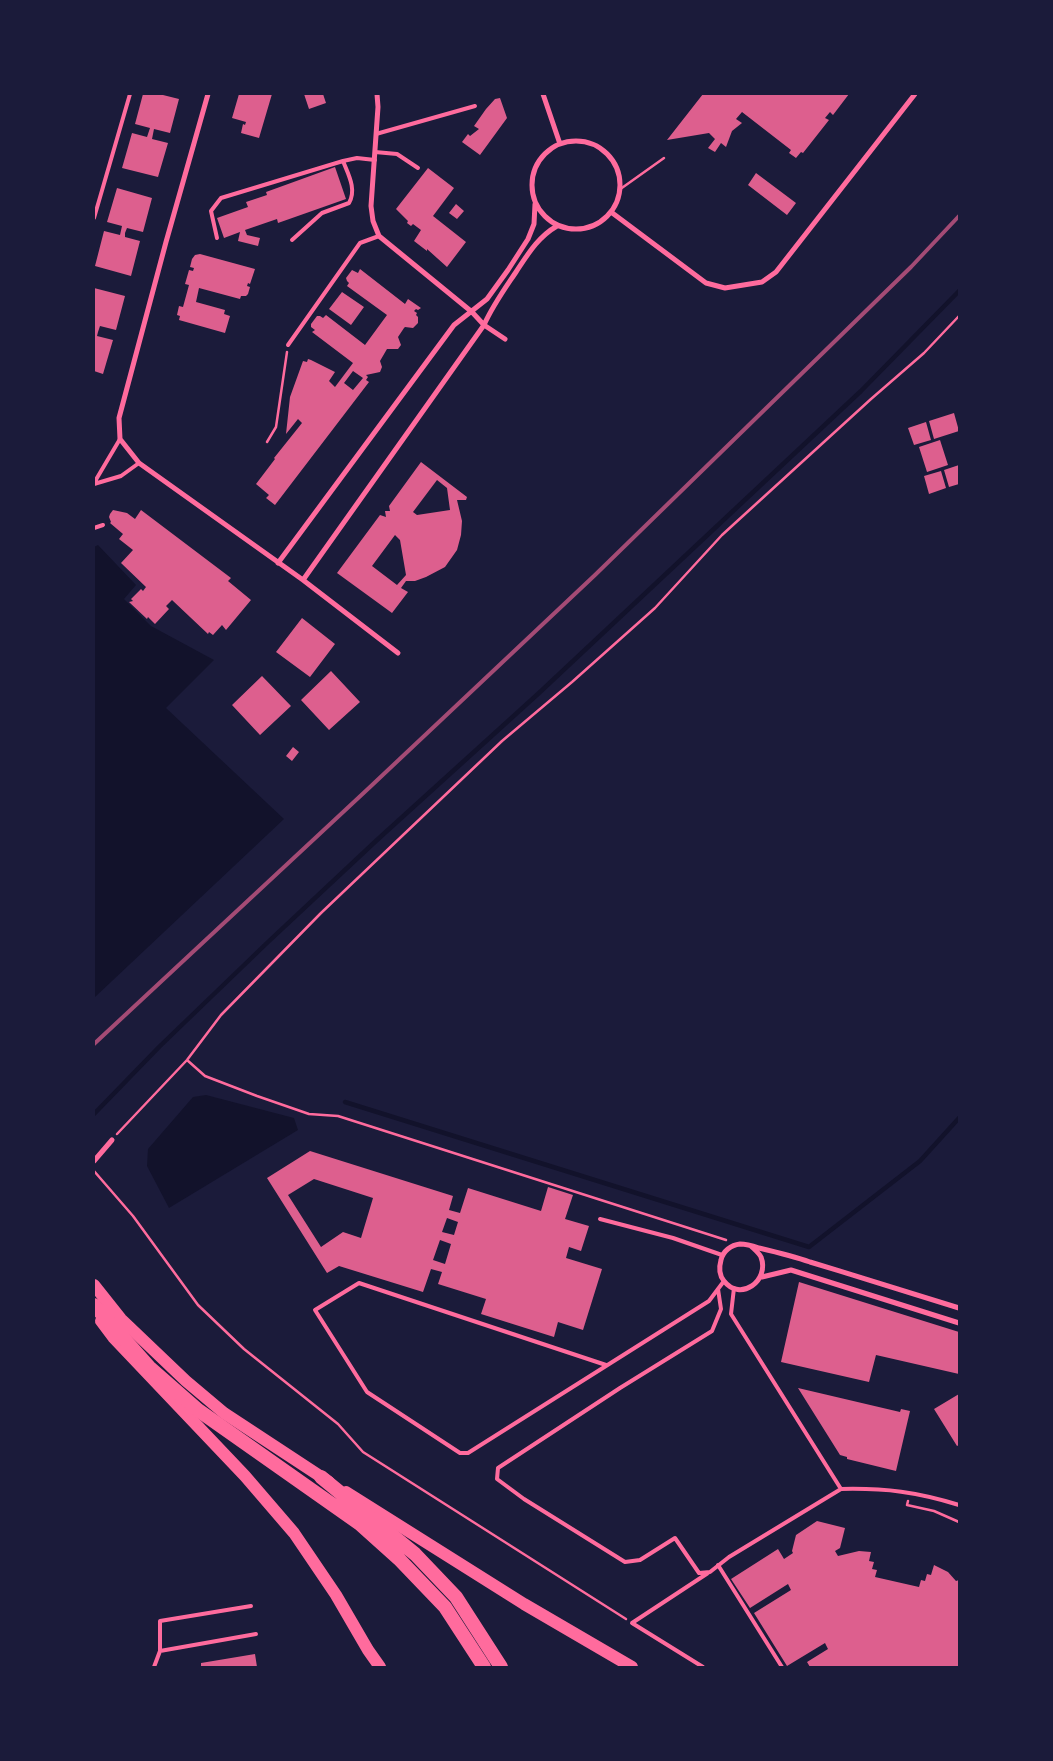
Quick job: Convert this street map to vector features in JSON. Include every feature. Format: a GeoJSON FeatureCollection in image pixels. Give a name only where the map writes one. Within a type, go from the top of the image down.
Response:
{"type":"FeatureCollection","features":[{"type":"Feature","properties":{"kind":"highway"},"geometry":{"type":"LineString","coordinates":[[94,1305],[149,1367],[198,1410],[360,1524],[399,1559],[445,1607],[484,1667]]}},
{"type":"Feature","properties":{"kind":"highway"},"geometry":{"type":"LineString","coordinates":[[321,1477],[415,1554],[456,1597],[499,1663]]}},
{"type":"Feature","properties":{"kind":"main road"},"geometry":{"type":"LineString","coordinates":[[94,1285],[120,1319],[186,1381],[224,1413],[321,1477],[524,1604],[632,1667]]}},
{"type":"Feature","properties":{"kind":"main road"},"geometry":{"type":"LineString","coordinates":[[94,1311],[113,1337],[245,1476],[294,1533],[336,1595],[380,1667]]}},
{"type":"Feature","properties":{"kind":"street"},"geometry":{"type":"LineString","coordinates":[[208,94],[119,418],[120,439],[139,463],[303,580],[398,653]]}},
{"type":"Feature","properties":{"kind":"street"},"geometry":{"type":"LineString","coordinates":[[377,94],[378,107],[371,206],[373,221],[379,236],[472,312],[484,325],[505,339]]}},
{"type":"Feature","properties":{"kind":"street"},"geometry":{"type":"LineString","coordinates":[[543,94],[560,144]]}},
{"type":"Feature","properties":{"kind":"street"},"geometry":{"type":"LineString","coordinates":[[611,212],[706,283],[725,288],[762,282],[776,272],[915,94]]}},
{"type":"Feature","properties":{"kind":"street"},"geometry":{"type":"LineString","coordinates":[[278,563],[454,325],[486,299],[508,270],[528,239],[534,224],[535,204],[532,182],[534,169],[548,150],[560,144],[580,141],[588,143],[601,149],[611,159],[620,178],[619,196],[611,212],[592,227],[573,230],[558,226],[550,221],[535,204]]}},
{"type":"Feature","properties":{"kind":"street"},"geometry":{"type":"LineString","coordinates":[[303,580],[484,325],[494,304],[537,242],[547,232],[558,226]]}},
{"type":"Feature","properties":{"kind":"street"},"geometry":{"type":"LineString","coordinates":[[94,1161],[112,1140]]}},
{"type":"Feature","properties":{"kind":"street"},"geometry":{"type":"LineString","coordinates":[[959,1308],[790,1255],[740,1244],[730,1247],[722,1255],[719,1268],[724,1281],[734,1288],[745,1289],[754,1285],[762,1277],[791,1270],[959,1323]]}},
{"type":"Feature","properties":{"kind":"street"},"geometry":{"type":"LineString","coordinates":[[750,1246],[760,1256],[763,1268],[762,1277]]}},
{"type":"Feature","properties":{"kind":"lane"},"geometry":{"type":"LineString","coordinates":[[94,218],[130,94]]}},
{"type":"Feature","properties":{"kind":"lane"},"geometry":{"type":"LineString","coordinates":[[376,134],[475,106]]}},
{"type":"Feature","properties":{"kind":"lane"},"geometry":{"type":"LineString","coordinates":[[375,152],[397,154],[418,168]]}},
{"type":"Feature","properties":{"kind":"lane"},"geometry":{"type":"LineString","coordinates":[[217,238],[211,210],[221,198],[343,160],[357,158],[374,160]]}},
{"type":"Feature","properties":{"kind":"lane"},"geometry":{"type":"LineString","coordinates":[[292,240],[322,212],[349,203],[353,196],[352,186],[343,160]]}},
{"type":"Feature","properties":{"kind":"lane"},"geometry":{"type":"LineString","coordinates":[[288,345],[360,243],[379,236]]}},
{"type":"Feature","properties":{"kind":"lane"},"geometry":{"type":"LineString","coordinates":[[94,484],[120,439]]}},
{"type":"Feature","properties":{"kind":"lane"},"geometry":{"type":"LineString","coordinates":[[94,484],[121,476],[139,463]]}},
{"type":"Feature","properties":{"kind":"lane"},"geometry":{"type":"LineString","coordinates":[[94,528],[103,525]]}},
{"type":"Feature","properties":{"kind":"lane"},"geometry":{"type":"LineString","coordinates":[[600,1219],[673,1238],[722,1255]]}},
{"type":"Feature","properties":{"kind":"lane"},"geometry":{"type":"LineString","coordinates":[[606,1364],[359,1284],[315,1310],[367,1392],[460,1453],[468,1453],[606,1364],[709,1301],[724,1281]]}},
{"type":"Feature","properties":{"kind":"lane"},"geometry":{"type":"LineString","coordinates":[[734,1288],[731,1314],[841,1489]]}},
{"type":"Feature","properties":{"kind":"lane"},"geometry":{"type":"LineString","coordinates":[[710,1572],[699,1573],[675,1538],[640,1560],[625,1562],[524,1499],[497,1479],[498,1468],[620,1388],[712,1331],[721,1309],[718,1289]]}},
{"type":"Feature","properties":{"kind":"lane"},"geometry":{"type":"LineString","coordinates":[[703,1667],[632,1623],[757,1539],[841,1489],[876,1489],[910,1492],[959,1505]]}},
{"type":"Feature","properties":{"kind":"lane"},"geometry":{"type":"LineString","coordinates":[[718,1565],[782,1667]]}},
{"type":"Feature","properties":{"kind":"lane"},"geometry":{"type":"LineString","coordinates":[[154,1667],[160,1651],[160,1621],[251,1606]]}},
{"type":"Feature","properties":{"kind":"lane"},"geometry":{"type":"LineString","coordinates":[[160,1651],[256,1634]]}},
{"type":"Feature","properties":{"kind":"path"},"geometry":{"type":"LineString","coordinates":[[619,190],[664,158]]}},
{"type":"Feature","properties":{"kind":"path"},"geometry":{"type":"LineString","coordinates":[[112,1140],[186,1060],[221,1014],[336,899],[502,741],[655,608],[722,535],[924,353],[959,316]]}},
{"type":"Feature","properties":{"kind":"path"},"geometry":{"type":"LineString","coordinates":[[267,442],[276,427],[288,345]]}},
{"type":"Feature","properties":{"kind":"path"},"geometry":{"type":"LineString","coordinates":[[186,1060],[205,1076],[310,1114],[338,1116],[740,1244]]}},
{"type":"Feature","properties":{"kind":"path"},"geometry":{"type":"LineString","coordinates":[[94,1171],[133,1216],[198,1305],[244,1349],[338,1424],[363,1452],[632,1623]]}},
{"type":"Feature","properties":{"kind":"path"},"geometry":{"type":"LineString","coordinates":[[910,1492],[907,1505],[934,1511],[959,1522]]}},
{"type":"Feature","properties":{"kind":"shaded area"},"geometry":{"type":"Polygon","coordinates":[[[98,545],[136,585],[124,599],[151,626],[214,660],[166,708],[284,819],[94,998],[94,547],[98,545]]]}},
{"type":"Feature","properties":{"kind":"shaded area"},"geometry":{"type":"Polygon","coordinates":[[[206,1095],[294,1118],[298,1130],[169,1208],[147,1166],[148,1149],[193,1097],[206,1095]]]}},
{"type":"Feature","properties":{"kind":"building"},"geometry":{"type":"Polygon","coordinates":[[[143,94],[159,94],[179,99],[170,133],[154,129],[152,139],[168,143],[158,177],[122,168],[132,133],[147,137],[150,128],[135,124],[143,94]]]}},
{"type":"Feature","properties":{"kind":"building"},"geometry":{"type":"Polygon","coordinates":[[[239,94],[272,94],[259,138],[241,133],[243,124],[245,125],[246,122],[232,118],[239,94]]]}},
{"type":"Feature","properties":{"kind":"building"},"geometry":{"type":"Polygon","coordinates":[[[304,94],[323,94],[326,103],[309,109],[304,94]]]}},
{"type":"Feature","properties":{"kind":"building"},"geometry":{"type":"Polygon","coordinates":[[[703,94],[849,94],[833,115],[830,112],[825,118],[829,120],[803,153],[801,152],[796,158],[789,153],[791,150],[742,112],[736,119],[742,123],[732,131],[726,147],[721,143],[715,152],[708,148],[715,139],[709,133],[667,140],[703,94]]]}},
{"type":"Feature","properties":{"kind":"building"},"geometry":{"type":"Polygon","coordinates":[[[500,98],[507,118],[480,155],[462,142],[468,134],[470,136],[479,129],[474,126],[495,99],[500,98]]]}},
{"type":"Feature","properties":{"kind":"building"},"geometry":{"type":"Polygon","coordinates":[[[335,167],[346,199],[278,223],[277,219],[245,230],[247,235],[260,238],[258,246],[238,241],[240,232],[224,238],[217,218],[248,207],[246,202],[267,195],[266,192],[335,167]]]}},
{"type":"Feature","properties":{"kind":"building"},"geometry":{"type":"Polygon","coordinates":[[[428,168],[454,188],[433,216],[466,242],[447,267],[427,249],[427,251],[414,241],[421,230],[413,224],[411,226],[407,223],[408,221],[396,209],[428,168]]]}},
{"type":"Feature","properties":{"kind":"building"},"geometry":{"type":"Polygon","coordinates":[[[756,173],[796,203],[787,215],[748,185],[756,173]]]}},
{"type":"Feature","properties":{"kind":"building"},"geometry":{"type":"Polygon","coordinates":[[[117,188],[152,198],[143,232],[127,228],[125,233],[125,237],[140,241],[131,276],[95,266],[104,231],[120,235],[122,226],[107,222],[117,188]]]}},
{"type":"Feature","properties":{"kind":"building"},"geometry":{"type":"Polygon","coordinates":[[[456,204],[464,211],[457,219],[449,213],[456,204]]]}},
{"type":"Feature","properties":{"kind":"building"},"geometry":{"type":"Polygon","coordinates":[[[200,254],[255,269],[250,284],[248,283],[247,286],[250,287],[248,294],[241,296],[240,299],[199,288],[196,302],[225,310],[224,314],[230,316],[225,333],[179,320],[180,316],[177,315],[179,306],[183,307],[189,285],[185,284],[189,270],[193,271],[194,268],[190,267],[192,259],[195,255],[200,254]]]}},
{"type":"Feature","properties":{"kind":"building"},"geometry":{"type":"Polygon","coordinates":[[[360,269],[405,304],[408,299],[421,308],[414,311],[417,313],[418,323],[413,328],[404,328],[398,337],[401,345],[398,349],[387,349],[380,361],[382,367],[380,372],[366,375],[368,377],[366,380],[369,382],[275,505],[266,498],[269,495],[256,484],[302,423],[298,419],[286,434],[290,397],[303,361],[311,360],[335,372],[329,381],[335,387],[353,363],[312,332],[315,330],[311,327],[311,324],[317,316],[323,318],[326,315],[365,345],[387,315],[347,286],[349,283],[346,278],[352,270],[358,273],[360,269]],[[353,371],[344,383],[353,390],[363,378],[353,371]]]}},
{"type":"Feature","properties":{"kind":"building"},"geometry":{"type":"Polygon","coordinates":[[[94,288],[125,296],[116,330],[100,326],[98,332],[97,336],[113,340],[103,374],[94,371],[94,288]]]}},
{"type":"Feature","properties":{"kind":"building"},"geometry":{"type":"Polygon","coordinates":[[[342,292],[364,307],[351,325],[329,309],[342,292]]]}},
{"type":"Feature","properties":{"kind":"building"},"geometry":{"type":"Polygon","coordinates":[[[954,413],[959,431],[934,439],[929,421],[954,413]]]}},
{"type":"Feature","properties":{"kind":"building"},"geometry":{"type":"Polygon","coordinates":[[[926,422],[931,440],[914,445],[908,428],[926,422]]]}},
{"type":"Feature","properties":{"kind":"building"},"geometry":{"type":"Polygon","coordinates":[[[940,440],[948,465],[927,472],[919,447],[940,440]]]}},
{"type":"Feature","properties":{"kind":"building"},"geometry":{"type":"Polygon","coordinates":[[[421,462],[467,497],[466,500],[457,500],[462,521],[457,550],[445,567],[415,581],[406,581],[401,588],[408,592],[392,613],[337,573],[380,515],[386,517],[385,511],[390,511],[389,506],[421,462]],[[437,480],[413,512],[417,515],[450,510],[447,488],[437,480]],[[395,535],[372,566],[397,585],[406,575],[400,540],[395,535]]]}},
{"type":"Feature","properties":{"kind":"building"},"geometry":{"type":"Polygon","coordinates":[[[959,465],[959,484],[949,487],[944,470],[959,465]]]}},
{"type":"Feature","properties":{"kind":"building"},"geometry":{"type":"Polygon","coordinates":[[[941,471],[946,488],[929,494],[924,476],[941,471]]]}},
{"type":"Feature","properties":{"kind":"building"},"geometry":{"type":"Polygon","coordinates":[[[113,510],[127,513],[135,519],[141,510],[231,578],[228,581],[251,600],[226,630],[222,625],[213,635],[209,632],[208,634],[172,600],[166,606],[169,609],[155,624],[129,602],[133,601],[131,599],[141,589],[143,591],[146,587],[121,563],[133,550],[119,539],[123,534],[110,523],[109,517],[113,510]]]}},
{"type":"Feature","properties":{"kind":"building"},"geometry":{"type":"Polygon","coordinates":[[[302,618],[335,644],[310,677],[276,652],[302,618]]]}},
{"type":"Feature","properties":{"kind":"building"},"geometry":{"type":"Polygon","coordinates":[[[331,671],[360,702],[329,730],[301,700],[331,671]]]}},
{"type":"Feature","properties":{"kind":"building"},"geometry":{"type":"Polygon","coordinates":[[[262,676],[291,706],[260,735],[232,705],[262,676]]]}},
{"type":"Feature","properties":{"kind":"building"},"geometry":{"type":"Polygon","coordinates":[[[293,747],[299,752],[292,761],[286,756],[293,747]]]}},
{"type":"Feature","properties":{"kind":"building"},"geometry":{"type":"Polygon","coordinates":[[[310,1151],[453,1196],[449,1210],[460,1213],[468,1188],[541,1211],[548,1187],[573,1195],[565,1219],[589,1226],[581,1251],[569,1247],[566,1258],[602,1269],[583,1330],[558,1322],[554,1337],[481,1314],[486,1299],[438,1284],[442,1272],[431,1269],[423,1292],[339,1266],[327,1273],[267,1178],[310,1151]],[[314,1179],[288,1195],[321,1247],[343,1232],[361,1238],[373,1198],[314,1179]],[[447,1218],[442,1232],[454,1235],[458,1222],[447,1218]],[[440,1240],[433,1260],[445,1264],[451,1244],[440,1240]]]}},
{"type":"Feature","properties":{"kind":"building"},"geometry":{"type":"Polygon","coordinates":[[[799,1282],[959,1332],[959,1374],[876,1355],[869,1382],[781,1362],[799,1282]]]}},
{"type":"Feature","properties":{"kind":"building"},"geometry":{"type":"Polygon","coordinates":[[[798,1388],[900,1412],[901,1409],[910,1411],[896,1471],[847,1459],[847,1457],[840,1455],[798,1388]]]}},
{"type":"Feature","properties":{"kind":"building"},"geometry":{"type":"Polygon","coordinates":[[[959,1394],[959,1445],[957,1446],[934,1409],[959,1394]]]}},
{"type":"Feature","properties":{"kind":"building"},"geometry":{"type":"Polygon","coordinates":[[[817,1521],[845,1528],[840,1548],[835,1551],[838,1556],[859,1551],[871,1552],[869,1561],[874,1562],[872,1569],[877,1570],[875,1577],[919,1587],[921,1580],[925,1581],[927,1574],[931,1575],[934,1565],[948,1572],[956,1581],[959,1580],[959,1667],[810,1667],[807,1662],[828,1649],[825,1643],[787,1666],[754,1613],[791,1590],[788,1584],[750,1608],[731,1579],[778,1549],[784,1559],[793,1553],[796,1535],[817,1521]]]}},
{"type":"Feature","properties":{"kind":"building"},"geometry":{"type":"Polygon","coordinates":[[[255,1654],[257,1667],[201,1667],[201,1663],[255,1654]]]}},
{"type":"Feature","properties":{"kind":"waterway"},"geometry":{"type":"LineString","coordinates":[[94,1114],[159,1047],[268,942],[539,693],[861,391],[959,291]]}},
{"type":"Feature","properties":{"kind":"waterway"},"geometry":{"type":"LineString","coordinates":[[345,1102],[809,1247],[920,1161],[959,1118]]}},
{"type":"Feature","properties":{"kind":"railway"},"geometry":{"type":"LineString","coordinates":[[94,1044],[595,575],[911,267],[959,216]]}}]}
